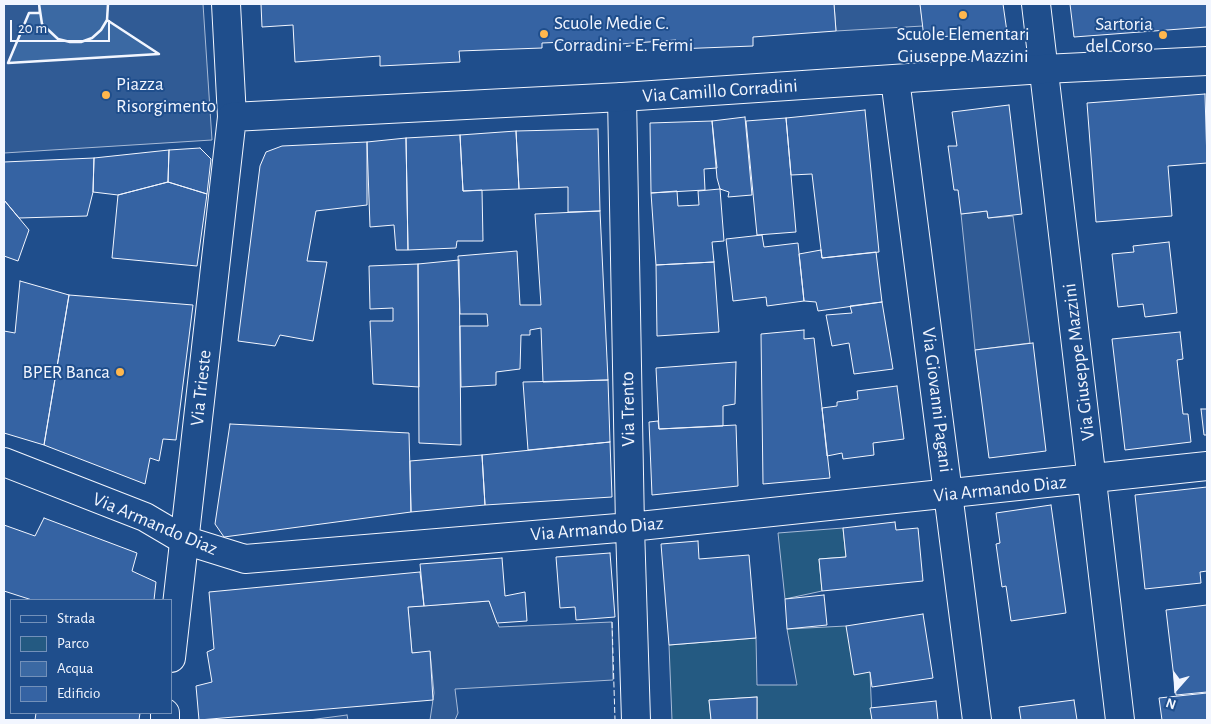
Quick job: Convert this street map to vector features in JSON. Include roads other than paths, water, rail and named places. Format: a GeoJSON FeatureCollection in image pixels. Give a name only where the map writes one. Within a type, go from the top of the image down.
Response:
{"type":"FeatureCollection","features":[{"type":"Feature","properties":{"kind":"street","name":"Via Trieste"},"geometry":{"type":"LineString","coordinates":[[172,649],[232,117],[226,4]]}},
{"type":"Feature","properties":{"kind":"street","name":"Via Giuseppe Mazzini"},"geometry":{"type":"LineString","coordinates":[[1036,4],[1120,720]]}},
{"type":"Feature","properties":{"kind":"street","name":"Via Camillo Corradini"},"geometry":{"type":"LineString","coordinates":[[232,117],[622,97],[1044,69],[1207,61]]}},
{"type":"Feature","properties":{"kind":"street","name":"Via Giovanni Pagani"},"geometry":{"type":"LineString","coordinates":[[896,79],[950,494],[977,720]]}},
{"type":"Feature","properties":{"kind":"street","name":"Via Trento"},"geometry":{"type":"LineString","coordinates":[[622,97],[630,527],[636,720]]}},
{"type":"Feature","properties":{"kind":"street","name":"Via Armando Diaz"},"geometry":{"type":"LineString","coordinates":[[4,462],[145,518],[184,540],[245,559],[630,527],[1207,466]]}},
{"type":"Feature","properties":{"kind":"water"},"geometry":{"type":"Polygon","coordinates":[[[39,4],[108,4],[107,20],[159,54],[8,63],[29,13],[39,13],[39,4]]]}},
{"type":"Feature","properties":{"kind":"place","name":"Scuole Elementari Giuseppe Mazzini"},"geometry":{"type":"Point","coordinates":[963,15]}},
{"type":"Feature","properties":{"kind":"place","name":"Scuole Medie C. Corradini - E. Fermi"},"geometry":{"type":"Point","coordinates":[544,34]}},
{"type":"Feature","properties":{"kind":"place","name":"Sartoria del Corso"},"geometry":{"type":"Point","coordinates":[1163,35]}},
{"type":"Feature","properties":{"kind":"place","name":"Piazza Risorgimento"},"geometry":{"type":"Point","coordinates":[106,95]}},
{"type":"Feature","properties":{"kind":"place","name":"BPER Banca"},"geometry":{"type":"Point","coordinates":[120,372]}}]}
